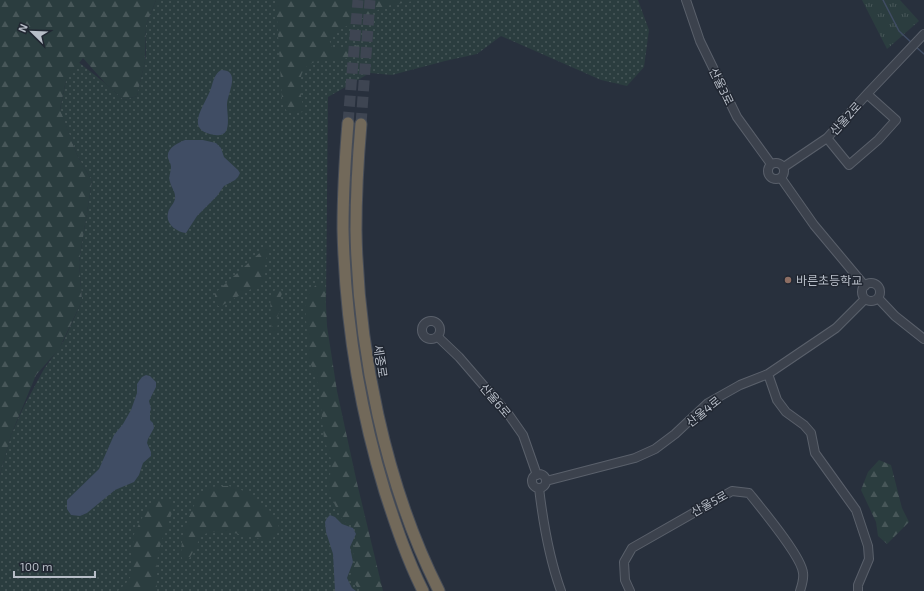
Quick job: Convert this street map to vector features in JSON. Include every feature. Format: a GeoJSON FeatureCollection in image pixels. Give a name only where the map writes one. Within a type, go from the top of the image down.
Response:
{"type":"FeatureCollection","features":[{"type":"Feature","properties":{"kind":"highway"},"geometry":{"type":"LineString","coordinates":[[348,123],[344,173],[343,229],[346,284],[352,342],[361,401],[374,457],[406,564],[417,591]]}},
{"type":"Feature","properties":{"kind":"highway","name":"세종로"},"geometry":{"type":"LineString","coordinates":[[361,124],[357,174],[356,230],[358,280],[365,338],[376,404],[388,454],[405,512],[426,566],[439,591]]}},
{"type":"Feature","properties":{"kind":"highway"},"geometry":{"type":"LineString","coordinates":[[405,512],[445,591]]}},
{"type":"Feature","properties":{"kind":"highway"},"geometry":{"type":"LineString","coordinates":[[392,515],[412,569],[423,591]]}},
{"type":"Feature","properties":{"kind":"street","name":"산울3로"},"geometry":{"type":"LineString","coordinates":[[686,0],[700,41],[737,117],[771,164]]}},
{"type":"Feature","properties":{"kind":"street","name":"산울2로"},"geometry":{"type":"LineString","coordinates":[[784,167],[827,138],[924,34]]}},
{"type":"Feature","properties":{"kind":"street"},"geometry":{"type":"LineString","coordinates":[[827,138],[849,165],[878,140],[896,120],[867,94]]}},
{"type":"Feature","properties":{"kind":"street"},"geometry":{"type":"LineString","coordinates":[[779,163],[784,167],[785,172],[781,178],[774,179],[770,176],[768,169],[771,164],[779,163]]}},
{"type":"Feature","properties":{"kind":"street"},"geometry":{"type":"LineString","coordinates":[[781,178],[814,226],[865,286]]}},
{"type":"Feature","properties":{"kind":"street"},"geometry":{"type":"LineString","coordinates":[[872,283],[877,286],[880,291],[878,298],[872,302],[865,300],[862,292],[865,286],[872,283]]}},
{"type":"Feature","properties":{"kind":"street"},"geometry":{"type":"LineString","coordinates":[[878,298],[895,316],[924,339]]}},
{"type":"Feature","properties":{"kind":"street","name":"산울4로"},"geometry":{"type":"LineString","coordinates":[[546,480],[635,458],[655,449],[675,434],[708,403],[740,385],[768,374],[836,328],[865,300]]}},
{"type":"Feature","properties":{"kind":"street","name":"산울6로"},"geometry":{"type":"LineString","coordinates":[[438,336],[509,415],[523,435],[537,475]]}},
{"type":"Feature","properties":{"kind":"street"},"geometry":{"type":"LineString","coordinates":[[768,374],[778,400],[786,412],[804,425],[811,433],[814,453],[856,510],[868,546],[869,559],[858,585],[858,591]]}},
{"type":"Feature","properties":{"kind":"street"},"geometry":{"type":"LineString","coordinates":[[539,488],[545,485],[546,480],[543,475],[537,475],[533,478],[533,483],[539,488],[554,574],[561,591]]}},
{"type":"Feature","properties":{"kind":"street","name":"산울5로"},"geometry":{"type":"LineString","coordinates":[[630,591],[625,580],[624,562],[632,548],[732,491],[749,493],[794,551],[804,571],[800,591]]}},
{"type":"Feature","properties":{"kind":"green space"},"geometry":{"type":"Polygon","coordinates":[[[0,0],[156,0],[146,25],[145,61],[137,96],[124,100],[105,83],[83,58],[66,80],[60,109],[77,155],[92,181],[79,262],[82,301],[59,349],[36,375],[11,435],[0,475],[0,0]]]}},
{"type":"Feature","properties":{"kind":"green space"},"geometry":{"type":"Polygon","coordinates":[[[156,0],[638,0],[649,30],[644,67],[627,86],[601,80],[501,36],[477,54],[392,75],[370,73],[328,97],[326,302],[322,355],[360,531],[376,591],[0,591],[0,475],[11,435],[24,406],[44,369],[63,342],[82,301],[79,262],[92,181],[77,155],[60,110],[66,80],[77,61],[124,100],[137,96],[146,56],[146,25],[156,0]]]}},
{"type":"Feature","properties":{"kind":"green space"},"geometry":{"type":"Polygon","coordinates":[[[276,0],[419,0],[386,6],[328,37],[333,49],[344,47],[351,43],[362,48],[362,55],[342,59],[318,61],[311,63],[306,67],[302,74],[300,83],[304,111],[300,113],[287,112],[282,99],[276,0]]]}},
{"type":"Feature","properties":{"kind":"green space"},"geometry":{"type":"Polygon","coordinates":[[[862,0],[900,0],[919,21],[887,49],[862,0]]]}},
{"type":"Feature","properties":{"kind":"green space"},"geometry":{"type":"Polygon","coordinates":[[[264,249],[267,249],[268,253],[264,267],[265,275],[262,283],[221,306],[218,306],[215,300],[215,293],[264,249]]]}},
{"type":"Feature","properties":{"kind":"green space"},"geometry":{"type":"Polygon","coordinates":[[[325,283],[327,326],[337,391],[383,591],[361,591],[350,576],[355,563],[353,555],[357,533],[352,525],[343,522],[327,488],[330,477],[331,459],[324,439],[319,387],[309,359],[305,306],[310,291],[317,284],[325,283]]]}},
{"type":"Feature","properties":{"kind":"green space"},"geometry":{"type":"Polygon","coordinates":[[[277,289],[283,291],[279,301],[280,310],[277,317],[278,324],[276,331],[273,333],[271,319],[271,296],[277,289]]]}},
{"type":"Feature","properties":{"kind":"green space"},"geometry":{"type":"Polygon","coordinates":[[[879,460],[891,465],[902,508],[909,522],[887,544],[878,536],[876,522],[861,490],[868,472],[879,460]]]}},
{"type":"Feature","properties":{"kind":"green space"},"geometry":{"type":"Polygon","coordinates":[[[217,486],[229,486],[244,491],[263,504],[275,518],[278,525],[278,531],[273,538],[266,541],[233,533],[208,533],[202,536],[188,560],[183,561],[181,554],[183,535],[190,513],[195,504],[200,496],[208,489],[217,486]]]}},
{"type":"Feature","properties":{"kind":"green space"},"geometry":{"type":"Polygon","coordinates":[[[165,499],[174,504],[158,555],[156,570],[157,591],[118,591],[133,573],[132,553],[134,534],[145,512],[156,500],[165,499]]]}},
{"type":"Feature","properties":{"kind":"water"},"geometry":{"type":"Polygon","coordinates":[[[221,70],[227,71],[231,74],[232,83],[227,105],[227,129],[221,135],[215,135],[206,133],[200,129],[198,118],[215,77],[221,70]]]}},
{"type":"Feature","properties":{"kind":"water"},"geometry":{"type":"Polygon","coordinates":[[[185,140],[203,140],[216,143],[221,148],[224,157],[240,173],[235,180],[224,186],[217,196],[197,216],[186,233],[172,227],[168,221],[169,211],[175,198],[169,180],[171,167],[168,154],[173,146],[185,140]]]}},
{"type":"Feature","properties":{"kind":"water"},"geometry":{"type":"Polygon","coordinates":[[[146,375],[150,376],[156,382],[156,387],[149,401],[151,409],[150,420],[153,423],[154,428],[147,443],[151,456],[143,463],[139,475],[134,482],[115,490],[87,513],[80,516],[71,515],[67,509],[67,500],[99,469],[114,435],[123,424],[131,410],[137,393],[137,384],[142,377],[146,375]]]}},
{"type":"Feature","properties":{"kind":"water"},"geometry":{"type":"Polygon","coordinates":[[[330,515],[335,517],[342,524],[353,528],[356,534],[350,547],[353,562],[347,578],[352,588],[356,591],[335,591],[333,554],[326,532],[325,522],[330,515]]]}},
{"type":"Feature","properties":{"kind":"waterway"},"geometry":{"type":"LineString","coordinates":[[883,0],[899,31],[912,43]]}},
{"type":"Feature","properties":{"kind":"waterway"},"geometry":{"type":"LineString","coordinates":[[916,47],[924,54]]}},
{"type":"Feature","properties":{"kind":"tunnel"},"geometry":{"type":"LineString","coordinates":[[348,123],[358,0]]}},
{"type":"Feature","properties":{"kind":"tunnel"},"geometry":{"type":"LineString","coordinates":[[361,124],[370,0]]}},
{"type":"Feature","properties":{"kind":"place","name":"바른초등학교"},"geometry":{"type":"Point","coordinates":[788,280]}}]}
